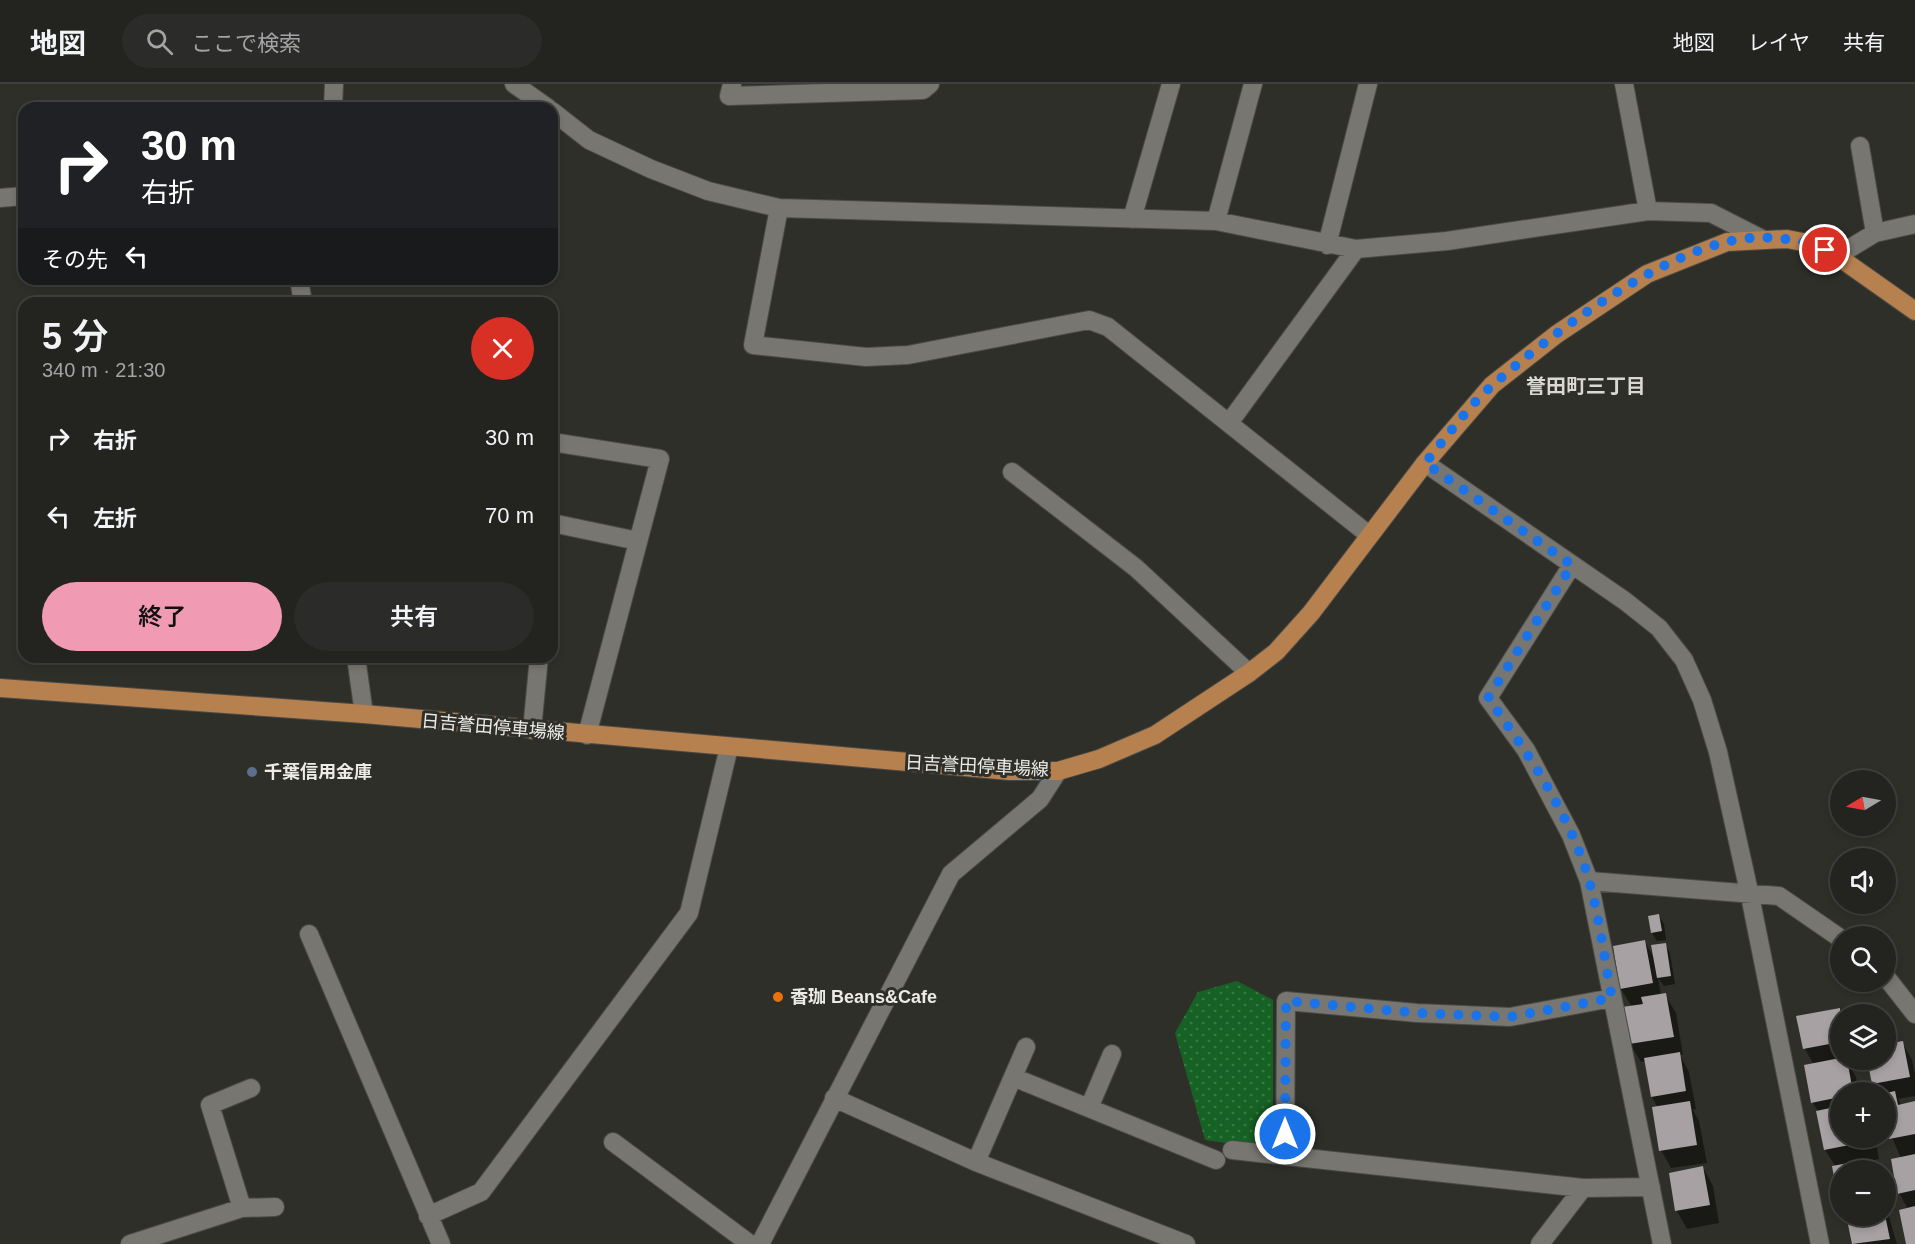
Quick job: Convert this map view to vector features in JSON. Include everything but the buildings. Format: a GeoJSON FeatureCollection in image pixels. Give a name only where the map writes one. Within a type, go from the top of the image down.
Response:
{"type":"FeatureCollection","features":[{"type":"Feature","properties":{"kind":"main road","name":"日吉誉田停車場線"},"geometry":{"type":"LineString","coordinates":[[0,688],[364,714],[1010,771],[1058,771],[1099,759],[1155,735],[1249,674],[1276,652],[1311,613],[1425,463],[1492,385],[1599,305],[1647,274],[1727,242],[1787,239],[1813,244],[1837,256],[1915,311]]}},
{"type":"Feature","properties":{"kind":"street"},"geometry":{"type":"LineString","coordinates":[[333,102],[334,84]]}},
{"type":"Feature","properties":{"kind":"street"},"geometry":{"type":"LineString","coordinates":[[514,84],[546,101]]}},
{"type":"Feature","properties":{"kind":"street"},"geometry":{"type":"LineString","coordinates":[[732,84],[729,96],[923,90],[930,84]]}},
{"type":"Feature","properties":{"kind":"street"},"geometry":{"type":"LineString","coordinates":[[1132,219],[1171,84]]}},
{"type":"Feature","properties":{"kind":"street"},"geometry":{"type":"LineString","coordinates":[[1216,221],[1253,84]]}},
{"type":"Feature","properties":{"kind":"street"},"geometry":{"type":"LineString","coordinates":[[1327,245],[1368,84]]}},
{"type":"Feature","properties":{"kind":"street"},"geometry":{"type":"LineString","coordinates":[[1624,84],[1648,211]]}},
{"type":"Feature","properties":{"kind":"street"},"geometry":{"type":"LineString","coordinates":[[558,112],[589,140],[651,169],[708,191],[779,208],[1216,221],[1356,249],[1447,241],[1648,211],[1711,213],[1762,239]]}},
{"type":"Feature","properties":{"kind":"street"},"geometry":{"type":"LineString","coordinates":[[1860,146],[1875,233]]}},
{"type":"Feature","properties":{"kind":"street"},"geometry":{"type":"LineString","coordinates":[[0,198],[18,196]]}},
{"type":"Feature","properties":{"kind":"street"},"geometry":{"type":"LineString","coordinates":[[779,208],[753,345],[866,357],[908,355],[1089,320],[1108,327],[1369,535]]}},
{"type":"Feature","properties":{"kind":"street"},"geometry":{"type":"LineString","coordinates":[[1837,256],[1875,233],[1915,224]]}},
{"type":"Feature","properties":{"kind":"street"},"geometry":{"type":"LineString","coordinates":[[1229,423],[1356,249]]}},
{"type":"Feature","properties":{"kind":"street"},"geometry":{"type":"LineString","coordinates":[[558,443],[660,459],[587,735]]}},
{"type":"Feature","properties":{"kind":"street"},"geometry":{"type":"LineString","coordinates":[[1425,463],[1659,628],[1684,660],[1702,700],[1718,752],[1750,896],[1820,1244]]}},
{"type":"Feature","properties":{"kind":"street"},"geometry":{"type":"LineString","coordinates":[[1012,472],[1136,568],[1249,674]]}},
{"type":"Feature","properties":{"kind":"street"},"geometry":{"type":"LineString","coordinates":[[558,524],[638,541]]}},
{"type":"Feature","properties":{"kind":"street"},"geometry":{"type":"LineString","coordinates":[[1572,565],[1488,698],[1526,750],[1571,835],[1589,881],[1662,1244]]}},
{"type":"Feature","properties":{"kind":"street"},"geometry":{"type":"LineString","coordinates":[[357,663],[364,714]]}},
{"type":"Feature","properties":{"kind":"street"},"geometry":{"type":"LineString","coordinates":[[532,730],[538,663]]}},
{"type":"Feature","properties":{"kind":"street"},"geometry":{"type":"LineString","coordinates":[[428,1216],[481,1192],[689,913],[729,747]]}},
{"type":"Feature","properties":{"kind":"street"},"geometry":{"type":"LineString","coordinates":[[760,1244],[951,874],[1040,799],[1058,771]]}},
{"type":"Feature","properties":{"kind":"street"},"geometry":{"type":"LineString","coordinates":[[1589,881],[1750,896],[1779,896],[1830,931]]}},
{"type":"Feature","properties":{"kind":"street"},"geometry":{"type":"LineString","coordinates":[[309,934],[441,1244]]}},
{"type":"Feature","properties":{"kind":"street"},"geometry":{"type":"LineString","coordinates":[[1896,990],[1915,1014]]}},
{"type":"Feature","properties":{"kind":"street"},"geometry":{"type":"LineString","coordinates":[[1285,1156],[1286,1001],[1418,1013],[1510,1017],[1612,998]]}},
{"type":"Feature","properties":{"kind":"street"},"geometry":{"type":"LineString","coordinates":[[976,1162],[1026,1047]]}},
{"type":"Feature","properties":{"kind":"street"},"geometry":{"type":"LineString","coordinates":[[1089,1108],[1112,1054]]}},
{"type":"Feature","properties":{"kind":"street"},"geometry":{"type":"LineString","coordinates":[[1013,1077],[1089,1108],[1224,1155],[1285,1156],[1583,1188],[1651,1187]]}},
{"type":"Feature","properties":{"kind":"street"},"geometry":{"type":"LineString","coordinates":[[242,1208],[210,1105],[251,1088]]}},
{"type":"Feature","properties":{"kind":"street"},"geometry":{"type":"LineString","coordinates":[[834,1098],[976,1162],[1186,1244]]}},
{"type":"Feature","properties":{"kind":"street"},"geometry":{"type":"LineString","coordinates":[[613,1142],[750,1244]]}},
{"type":"Feature","properties":{"kind":"street"},"geometry":{"type":"LineString","coordinates":[[1540,1244],[1583,1188]]}},
{"type":"Feature","properties":{"kind":"street"},"geometry":{"type":"LineString","coordinates":[[130,1244],[242,1208],[275,1207]]}},
{"type":"Feature","properties":{"kind":"green space"},"geometry":{"type":"Polygon","coordinates":[[[1237,981],[1273,1000],[1273,1139],[1260,1148],[1205,1140],[1175,1033],[1198,992],[1237,981]]]}},
{"type":"Feature","properties":{"kind":"place","name":"千葉信用金庫"},"geometry":{"type":"Point","coordinates":[252,772]}},
{"type":"Feature","properties":{"kind":"place","name":"香珈 Beans&Cafe"},"geometry":{"type":"Point","coordinates":[778,997]}},
{"type":"Feature","properties":{"kind":"district","name":"誉田町三丁目"},"geometry":{"type":"Point","coordinates":[1586,386]}},
{"type":"Feature","properties":{"kind":"route"},"geometry":{"type":"LineString","coordinates":[[1285,1134],[1286,1001],[1418,1013],[1510,1017],[1612,998],[1589,881],[1571,835],[1526,750],[1488,698],[1572,565],[1425,463],[1492,385],[1557,334],[1647,274],[1727,242],[1787,239],[1813,244],[1825,250]]}}]}
